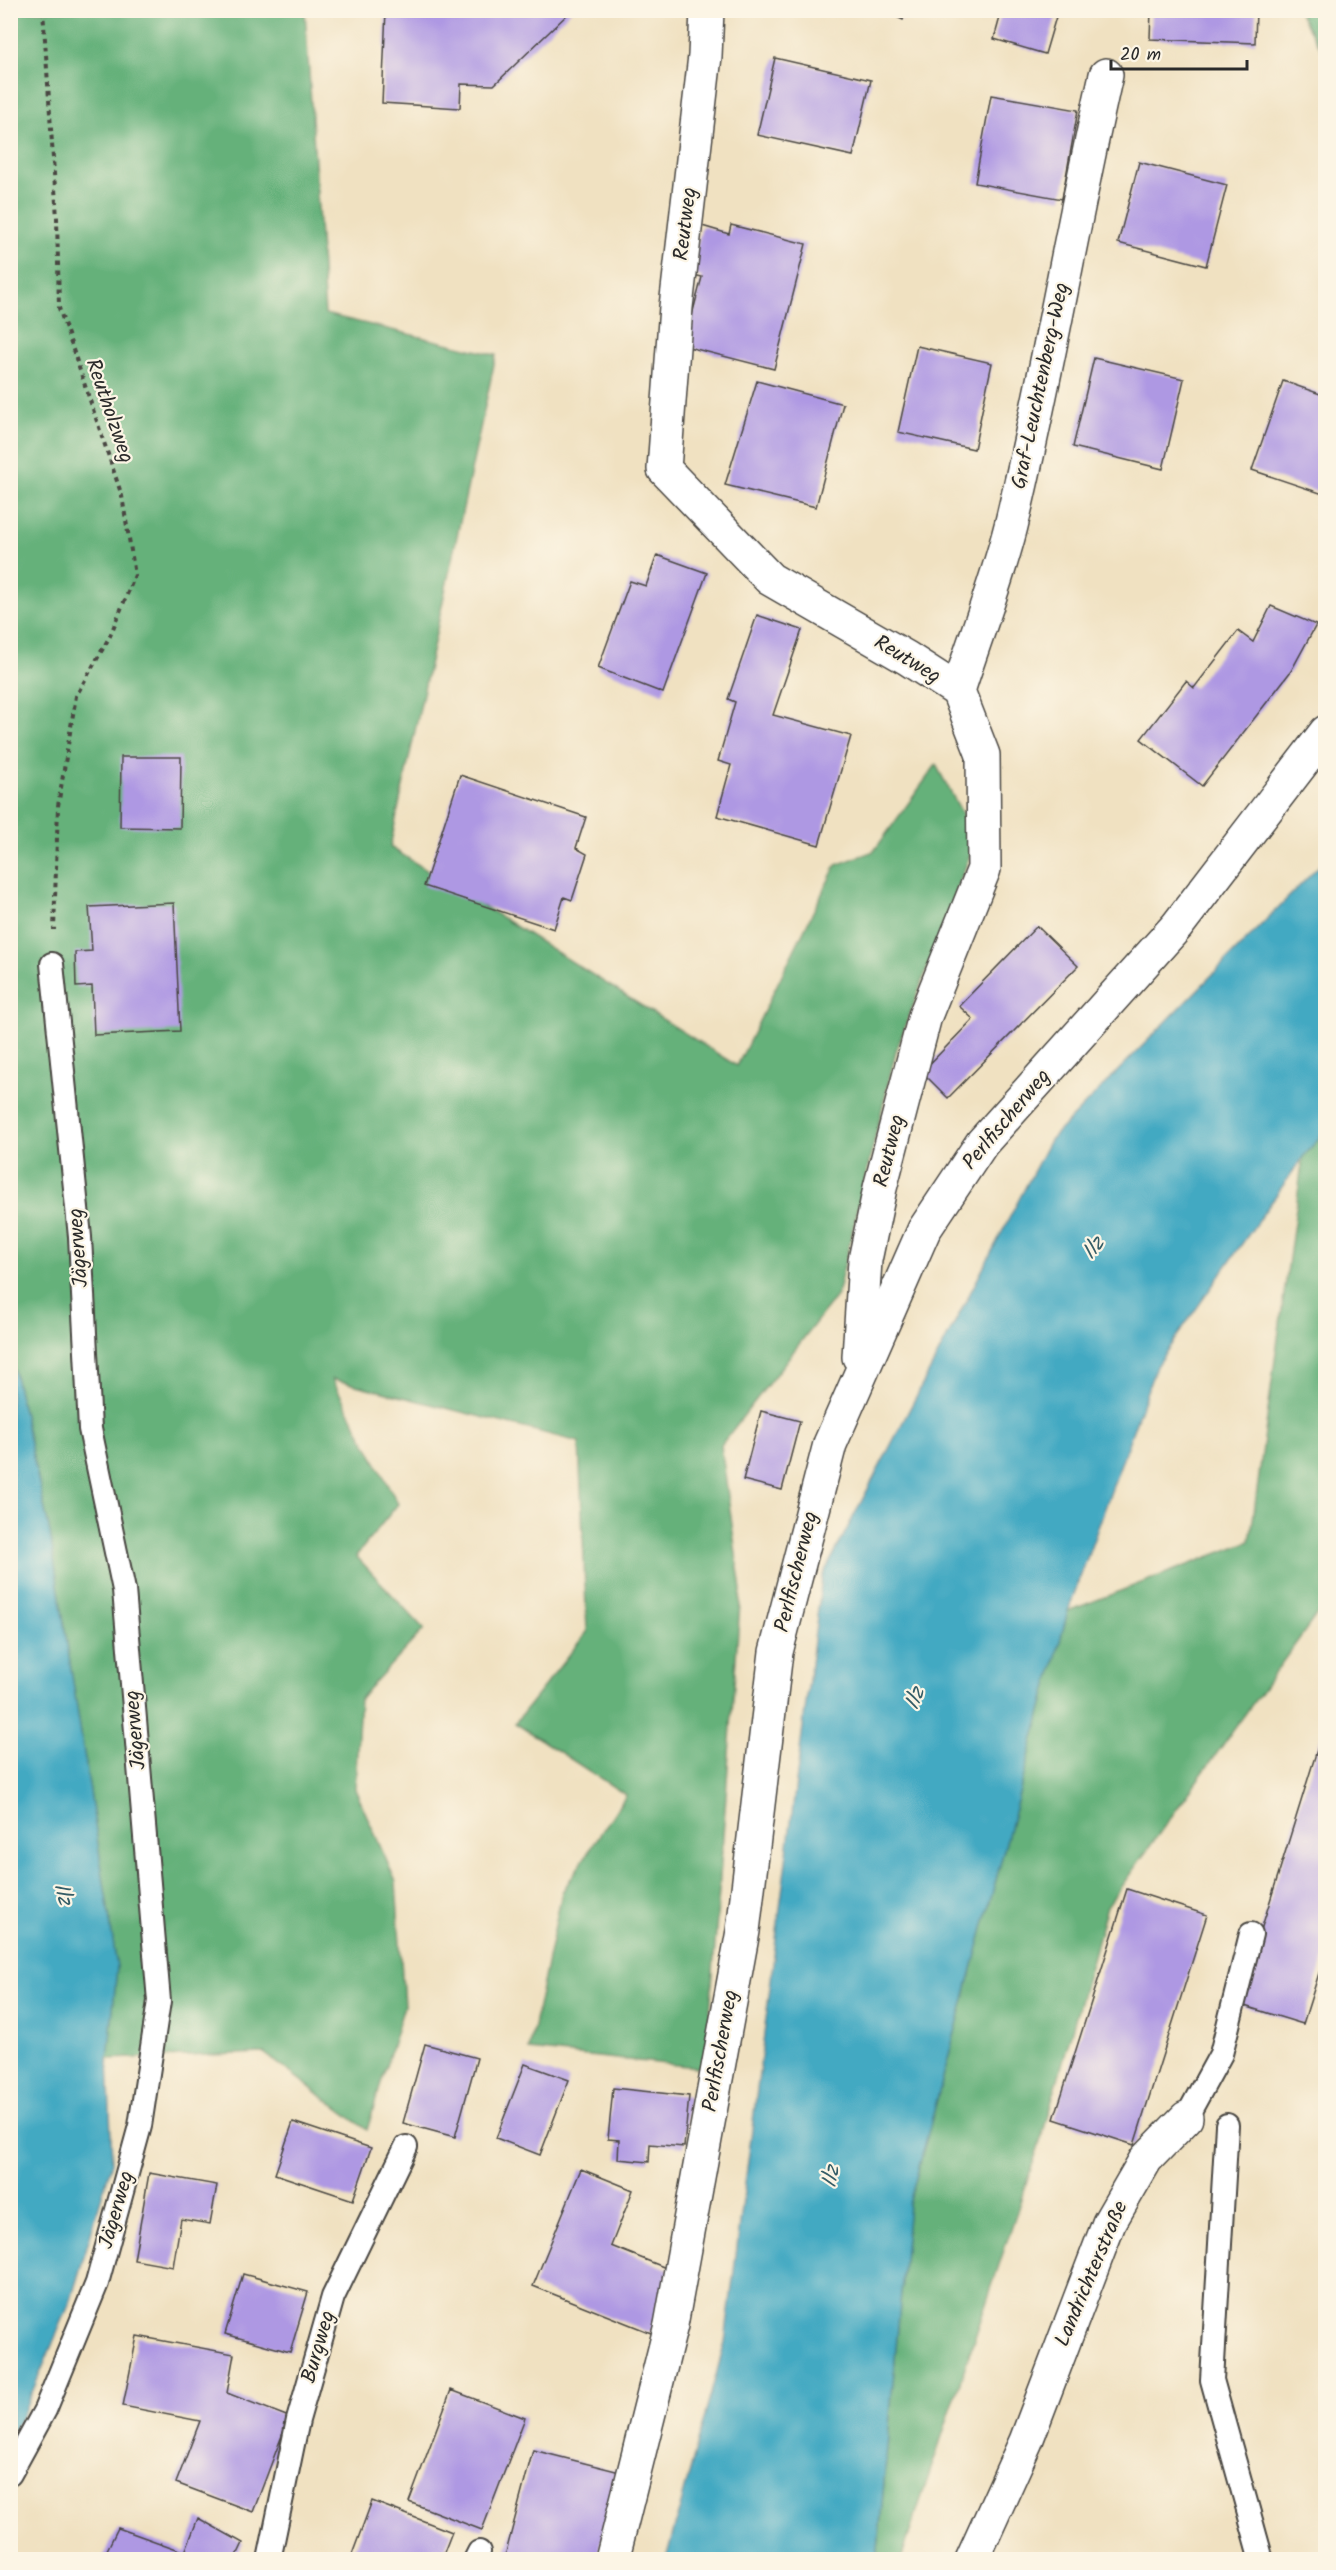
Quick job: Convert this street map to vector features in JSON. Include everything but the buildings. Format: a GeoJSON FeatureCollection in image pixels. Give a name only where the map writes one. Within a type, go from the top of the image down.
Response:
{"type":"FeatureCollection","features":[{"type":"Feature","properties":{"kind":"street","name":"Reutweg"},"geometry":{"type":"LineString","coordinates":[[707,10],[705,56],[676,307],[664,468],[770,579],[907,658],[958,691],[983,755],[984,869],[924,1016],[880,1188],[865,1260],[857,1380]]}},
{"type":"Feature","properties":{"kind":"street","name":"Graf-Leuchtenberg-Weg"},"geometry":{"type":"LineString","coordinates":[[958,691],[1010,529],[1063,291],[1089,151],[1106,75]]}},
{"type":"Feature","properties":{"kind":"street","name":"Perlfischerweg"},"geometry":{"type":"LineString","coordinates":[[612,2559],[671,2325],[741,1943],[776,1652],[830,1444],[924,1230],[982,1143],[1177,926],[1326,732]]}},
{"type":"Feature","properties":{"kind":"street","name":"Landrichterstraße"},"geometry":{"type":"LineString","coordinates":[[972,2559],[1026,2440],[1109,2223],[1146,2159],[1186,2118]]}},
{"type":"Feature","properties":{"kind":"lane","name":"Jägerweg"},"geometry":{"type":"LineString","coordinates":[[10,2474],[45,2410],[97,2283],[140,2127],[159,2001],[124,1590],[90,1429],[80,1237],[52,964]]}},
{"type":"Feature","properties":{"kind":"lane","name":"Landrichterstraße"},"geometry":{"type":"LineString","coordinates":[[1186,2118],[1221,2054],[1251,1934]]}},
{"type":"Feature","properties":{"kind":"lane"},"geometry":{"type":"LineString","coordinates":[[1227,2125],[1212,2380],[1262,2559]]}},
{"type":"Feature","properties":{"kind":"lane","name":"Burgweg"},"geometry":{"type":"LineString","coordinates":[[269,2559],[298,2420],[333,2297],[406,2147]]}},
{"type":"Feature","properties":{"kind":"path","name":"Reutholzweg"},"geometry":{"type":"LineString","coordinates":[[43,10],[56,195],[59,308],[122,496],[135,575],[110,636],[76,696],[58,806],[52,964]]}},
{"type":"Feature","properties":{"kind":"green space"},"geometry":{"type":"Polygon","coordinates":[[[10,11],[305,11],[325,314],[496,355],[390,847],[737,1066],[836,865],[874,851],[936,765],[976,839],[896,1051],[837,1295],[721,1445],[741,1590],[706,2068],[529,2050],[562,1892],[626,1795],[515,1723],[587,1632],[579,1442],[332,1379],[398,1504],[356,1556],[424,1629],[360,1698],[355,1789],[396,1882],[404,2006],[367,2130],[264,2053],[108,2059],[117,1967],[50,1533],[10,1353],[10,11]]]}},
{"type":"Feature","properties":{"kind":"green space"},"geometry":{"type":"Polygon","coordinates":[[[1298,11],[1325,11],[1325,55],[1298,11]]]}},
{"type":"Feature","properties":{"kind":"green space"},"geometry":{"type":"Polygon","coordinates":[[[1325,1131],[1325,1603],[1107,1906],[1042,2136],[901,2559],[877,2560],[909,2204],[1068,1611],[1250,1541],[1303,1157],[1325,1131]]]}},
{"type":"Feature","properties":{"kind":"water","name":"Ilz"},"geometry":{"type":"Polygon","coordinates":[[[1325,860],[1325,1131],[1303,1157],[1156,1366],[1068,1611],[909,2204],[877,2559],[666,2559],[725,2342],[822,1577],[1050,1140],[1325,860]]]}},
{"type":"Feature","properties":{"kind":"water","name":"Ilz"},"geometry":{"type":"Polygon","coordinates":[[[10,1353],[50,1533],[117,1967],[108,2059],[112,2162],[71,2300],[23,2414],[11,2436],[10,1353]]]}}]}
